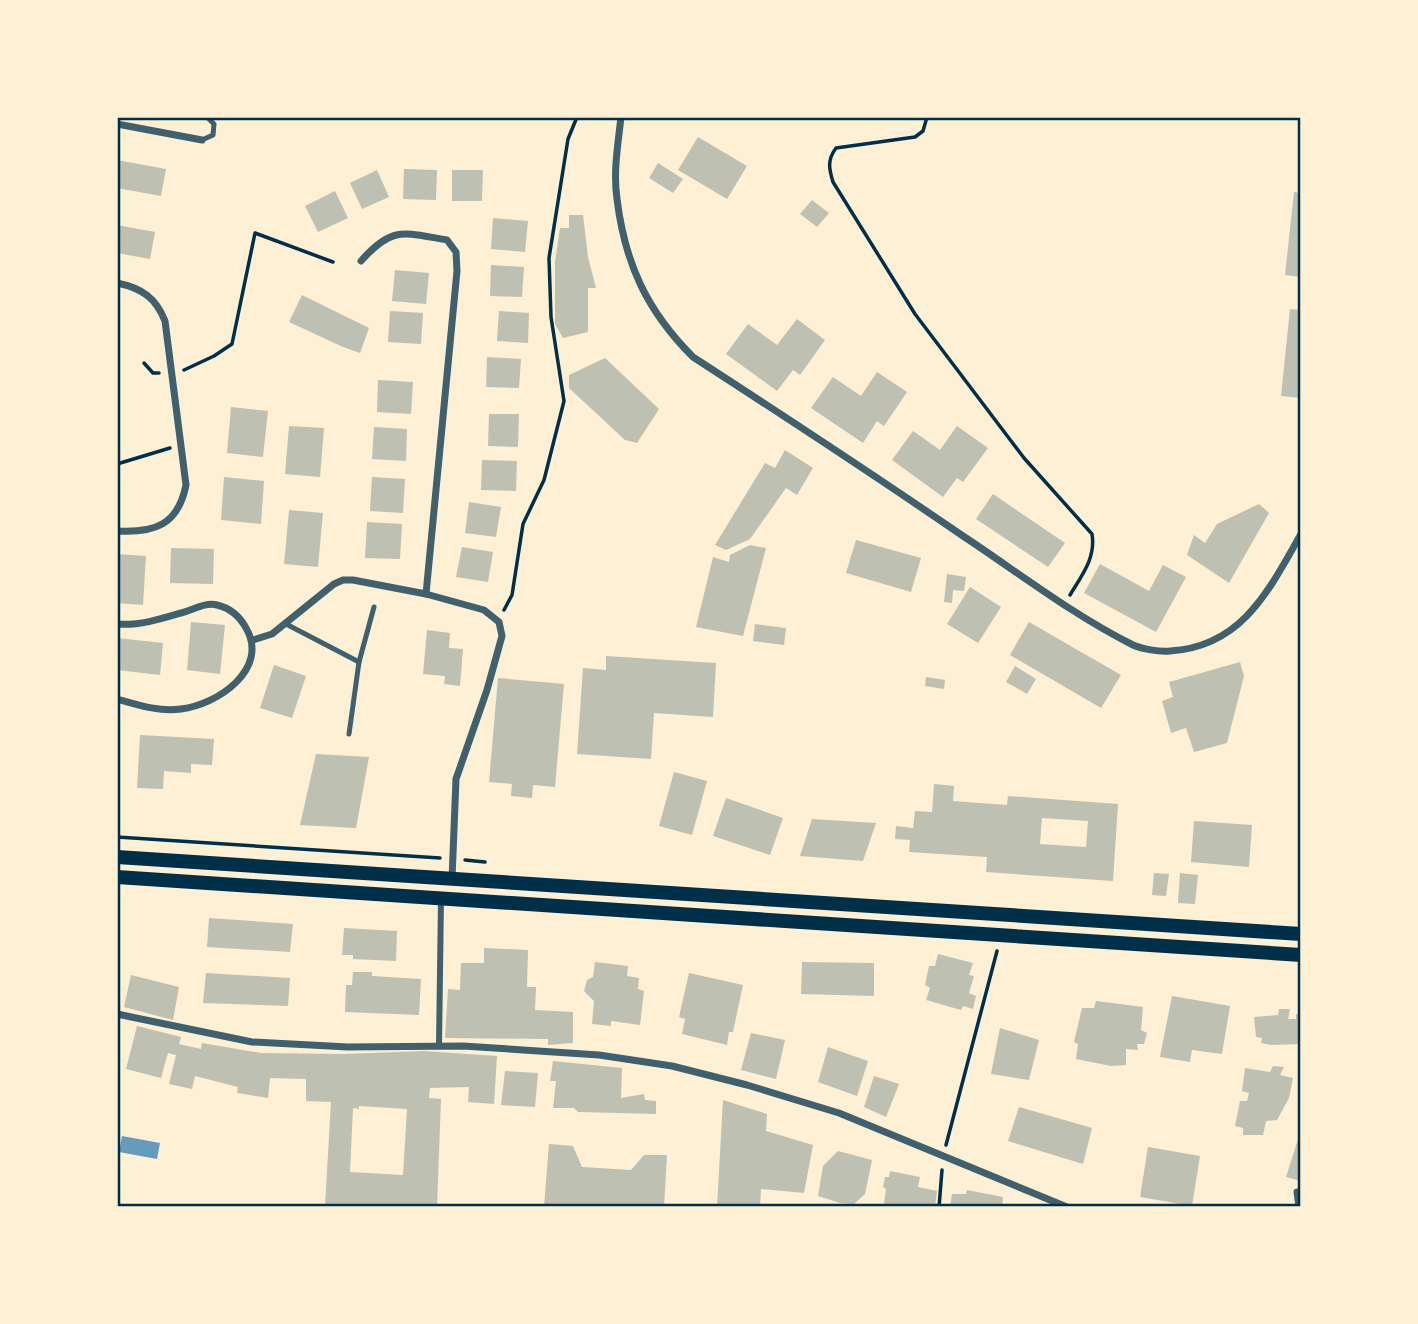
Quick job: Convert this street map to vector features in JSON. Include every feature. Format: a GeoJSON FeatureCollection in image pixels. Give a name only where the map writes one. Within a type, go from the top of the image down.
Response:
{"type":"FeatureCollection","features":[{"type":"Feature","properties":{"kind":"main road"},"geometry":{"type":"LineString","coordinates":[[117,857],[1301,934]]}},
{"type":"Feature","properties":{"kind":"main road"},"geometry":{"type":"LineString","coordinates":[[117,877],[1301,955]]}},
{"type":"Feature","properties":{"kind":"street"},"geometry":{"type":"LineString","coordinates":[[621,117],[616,198],[631,263],[648,301],[668,333],[693,357],[1065,604],[1136,646],[1168,652],[1199,646],[1231,632],[1250,614],[1301,534]]}},
{"type":"Feature","properties":{"kind":"street"},"geometry":{"type":"LineString","coordinates":[[117,124],[202,140]]}},
{"type":"Feature","properties":{"kind":"street"},"geometry":{"type":"LineString","coordinates":[[361,261],[376,245],[390,236],[402,233],[447,240],[456,252],[454,308],[426,594]]}},
{"type":"Feature","properties":{"kind":"street"},"geometry":{"type":"LineString","coordinates":[[117,284],[149,295],[159,307],[165,321],[186,485],[177,512],[166,522],[139,532],[117,531]]}},
{"type":"Feature","properties":{"kind":"street"},"geometry":{"type":"LineString","coordinates":[[253,640],[272,634],[342,580],[426,594],[484,610],[499,622],[502,636],[487,690],[456,779],[452,879]]}},
{"type":"Feature","properties":{"kind":"street"},"geometry":{"type":"LineString","coordinates":[[117,624],[150,621],[214,604],[229,609],[244,624],[253,640],[252,655],[245,673],[229,690],[207,703],[181,709],[160,710],[117,699]]}},
{"type":"Feature","properties":{"kind":"street"},"geometry":{"type":"LineString","coordinates":[[439,1046],[441,898]]}},
{"type":"Feature","properties":{"kind":"street"},"geometry":{"type":"LineString","coordinates":[[117,1014],[252,1042],[348,1047],[439,1046],[599,1055],[672,1066],[747,1085],[839,1114],[1067,1207]]}},
{"type":"Feature","properties":{"kind":"street"},"geometry":{"type":"LineString","coordinates":[[1299,1207],[1297,1192],[1301,1193]]}},
{"type":"Feature","properties":{"kind":"lane"},"geometry":{"type":"LineString","coordinates":[[202,140],[213,135],[214,124],[207,117]]}},
{"type":"Feature","properties":{"kind":"lane"},"geometry":{"type":"LineString","coordinates":[[349,734],[359,662],[374,607]]}},
{"type":"Feature","properties":{"kind":"lane"},"geometry":{"type":"LineString","coordinates":[[286,624],[359,662]]}},
{"type":"Feature","properties":{"kind":"path"},"geometry":{"type":"LineString","coordinates":[[499,622],[512,596],[523,524],[544,480],[564,401],[551,317],[549,258],[568,139],[577,117]]}},
{"type":"Feature","properties":{"kind":"path"},"geometry":{"type":"LineString","coordinates":[[927,117],[923,131],[915,137],[836,148],[830,156],[829,169],[834,182],[915,314],[1024,458],[1092,534],[1092,557],[1065,604]]}},
{"type":"Feature","properties":{"kind":"path"},"geometry":{"type":"LineString","coordinates":[[184,370],[232,344],[256,233],[333,262]]}},
{"type":"Feature","properties":{"kind":"path"},"geometry":{"type":"LineString","coordinates":[[144,363],[153,373],[164,373]]}},
{"type":"Feature","properties":{"kind":"path"},"geometry":{"type":"LineString","coordinates":[[117,464],[172,447]]}},
{"type":"Feature","properties":{"kind":"path"},"geometry":{"type":"LineString","coordinates":[[939,1207],[943,1156],[997,951]]}},
{"type":"Feature","properties":{"kind":"water"},"geometry":{"type":"Polygon","coordinates":[[[122,1136],[160,1143],[157,1159],[119,1152],[122,1136]]]}},
{"type":"Feature","properties":{"kind":"building"},"geometry":{"type":"Polygon","coordinates":[[[698,137],[747,166],[727,199],[678,170],[698,137]]]}},
{"type":"Feature","properties":{"kind":"building"},"geometry":{"type":"Polygon","coordinates":[[[117,160],[166,169],[161,196],[117,188],[117,160]]]}},
{"type":"Feature","properties":{"kind":"building"},"geometry":{"type":"Polygon","coordinates":[[[658,163],[683,179],[673,193],[649,178],[658,163]]]}},
{"type":"Feature","properties":{"kind":"building"},"geometry":{"type":"Polygon","coordinates":[[[404,169],[437,170],[436,200],[403,199],[404,169]]]}},
{"type":"Feature","properties":{"kind":"building"},"geometry":{"type":"Polygon","coordinates":[[[377,170],[389,197],[362,209],[350,183],[377,170]]]}},
{"type":"Feature","properties":{"kind":"building"},"geometry":{"type":"Polygon","coordinates":[[[452,170],[483,170],[482,201],[452,201],[452,170]]]}},
{"type":"Feature","properties":{"kind":"building"},"geometry":{"type":"Polygon","coordinates":[[[335,191],[348,218],[318,232],[305,206],[335,191]]]}},
{"type":"Feature","properties":{"kind":"building"},"geometry":{"type":"Polygon","coordinates":[[[1294,192],[1301,193],[1301,277],[1285,275],[1294,192]]]}},
{"type":"Feature","properties":{"kind":"building"},"geometry":{"type":"Polygon","coordinates":[[[812,200],[829,213],[817,227],[800,214],[812,200]]]}},
{"type":"Feature","properties":{"kind":"building"},"geometry":{"type":"Polygon","coordinates":[[[569,215],[583,215],[588,257],[596,288],[588,288],[588,332],[563,338],[555,324],[555,262],[560,228],[569,228],[569,215]]]}},
{"type":"Feature","properties":{"kind":"building"},"geometry":{"type":"Polygon","coordinates":[[[493,218],[528,221],[525,252],[491,249],[493,218]]]}},
{"type":"Feature","properties":{"kind":"building"},"geometry":{"type":"Polygon","coordinates":[[[117,225],[155,232],[150,259],[117,253],[117,225]]]}},
{"type":"Feature","properties":{"kind":"building"},"geometry":{"type":"Polygon","coordinates":[[[491,265],[524,267],[522,297],[490,296],[491,265]]]}},
{"type":"Feature","properties":{"kind":"building"},"geometry":{"type":"Polygon","coordinates":[[[395,270],[429,273],[426,304],[392,301],[395,270]]]}},
{"type":"Feature","properties":{"kind":"building"},"geometry":{"type":"Polygon","coordinates":[[[302,295],[369,328],[360,353],[289,322],[302,295]]]}},
{"type":"Feature","properties":{"kind":"building"},"geometry":{"type":"Polygon","coordinates":[[[1290,309],[1301,310],[1301,398],[1281,396],[1290,309]]]}},
{"type":"Feature","properties":{"kind":"building"},"geometry":{"type":"Polygon","coordinates":[[[390,311],[423,313],[421,344],[388,342],[390,311]]]}},
{"type":"Feature","properties":{"kind":"building"},"geometry":{"type":"Polygon","coordinates":[[[499,311],[529,313],[528,343],[497,341],[499,311]]]}},
{"type":"Feature","properties":{"kind":"building"},"geometry":{"type":"Polygon","coordinates":[[[797,319],[825,340],[800,375],[793,370],[777,391],[726,354],[748,324],[777,345],[797,319]]]}},
{"type":"Feature","properties":{"kind":"building"},"geometry":{"type":"Polygon","coordinates":[[[487,357],[521,359],[519,388],[486,387],[487,357]]]}},
{"type":"Feature","properties":{"kind":"building"},"geometry":{"type":"Polygon","coordinates":[[[605,358],[659,409],[637,443],[625,440],[569,388],[569,375],[605,358]]]}},
{"type":"Feature","properties":{"kind":"building"},"geometry":{"type":"Polygon","coordinates":[[[877,372],[907,392],[884,426],[877,421],[863,443],[811,408],[833,377],[861,396],[877,372]]]}},
{"type":"Feature","properties":{"kind":"building"},"geometry":{"type":"Polygon","coordinates":[[[378,380],[413,382],[411,414],[377,412],[378,380]]]}},
{"type":"Feature","properties":{"kind":"building"},"geometry":{"type":"Polygon","coordinates":[[[231,407],[268,411],[263,457],[227,453],[231,407]]]}},
{"type":"Feature","properties":{"kind":"building"},"geometry":{"type":"Polygon","coordinates":[[[489,414],[519,414],[518,447],[488,446],[489,414]]]}},
{"type":"Feature","properties":{"kind":"building"},"geometry":{"type":"Polygon","coordinates":[[[289,426],[324,428],[320,477],[285,474],[289,426]]]}},
{"type":"Feature","properties":{"kind":"building"},"geometry":{"type":"Polygon","coordinates":[[[957,426],[988,448],[963,482],[957,478],[943,497],[892,460],[913,431],[940,450],[957,426]]]}},
{"type":"Feature","properties":{"kind":"building"},"geometry":{"type":"Polygon","coordinates":[[[374,427],[407,429],[406,461],[372,459],[374,427]]]}},
{"type":"Feature","properties":{"kind":"building"},"geometry":{"type":"Polygon","coordinates":[[[785,450],[813,468],[797,495],[786,488],[750,539],[726,550],[715,545],[765,463],[775,468],[785,450]]]}},
{"type":"Feature","properties":{"kind":"building"},"geometry":{"type":"Polygon","coordinates":[[[482,460],[517,461],[516,491],[481,490],[482,460]]]}},
{"type":"Feature","properties":{"kind":"building"},"geometry":{"type":"Polygon","coordinates":[[[224,477],[264,481],[261,524],[221,520],[224,477]]]}},
{"type":"Feature","properties":{"kind":"building"},"geometry":{"type":"Polygon","coordinates":[[[372,477],[405,479],[403,513],[370,511],[372,477]]]}},
{"type":"Feature","properties":{"kind":"building"},"geometry":{"type":"Polygon","coordinates":[[[993,494],[1065,543],[1048,567],[976,519],[993,494]]]}},
{"type":"Feature","properties":{"kind":"building"},"geometry":{"type":"Polygon","coordinates":[[[469,502],[501,507],[496,537],[465,533],[469,502]]]}},
{"type":"Feature","properties":{"kind":"building"},"geometry":{"type":"Polygon","coordinates":[[[1259,504],[1269,513],[1229,583],[1187,555],[1194,535],[1205,543],[1217,524],[1259,504]]]}},
{"type":"Feature","properties":{"kind":"building"},"geometry":{"type":"Polygon","coordinates":[[[289,510],[323,513],[318,567],[284,564],[289,510]]]}},
{"type":"Feature","properties":{"kind":"building"},"geometry":{"type":"Polygon","coordinates":[[[367,522],[402,524],[400,559],[365,558],[367,522]]]}},
{"type":"Feature","properties":{"kind":"building"},"geometry":{"type":"Polygon","coordinates":[[[856,540],[921,558],[911,592],[846,573],[856,540]]]}},
{"type":"Feature","properties":{"kind":"building"},"geometry":{"type":"Polygon","coordinates":[[[750,545],[766,548],[743,636],[696,627],[713,557],[729,562],[730,555],[750,545]]]}},
{"type":"Feature","properties":{"kind":"building"},"geometry":{"type":"Polygon","coordinates":[[[462,547],[493,552],[488,582],[456,577],[462,547]]]}},
{"type":"Feature","properties":{"kind":"building"},"geometry":{"type":"Polygon","coordinates":[[[171,548],[214,549],[213,584],[170,583],[171,548]]]}},
{"type":"Feature","properties":{"kind":"building"},"geometry":{"type":"Polygon","coordinates":[[[117,554],[146,556],[143,605],[117,603],[117,554]]]}},
{"type":"Feature","properties":{"kind":"building"},"geometry":{"type":"Polygon","coordinates":[[[1100,564],[1149,591],[1163,565],[1186,577],[1156,632],[1084,593],[1100,564]]]}},
{"type":"Feature","properties":{"kind":"building"},"geometry":{"type":"Polygon","coordinates":[[[947,574],[966,577],[964,591],[953,590],[952,603],[944,602],[947,574]]]}},
{"type":"Feature","properties":{"kind":"building"},"geometry":{"type":"Polygon","coordinates":[[[970,587],[1001,607],[978,643],[947,624],[970,587]]]}},
{"type":"Feature","properties":{"kind":"building"},"geometry":{"type":"Polygon","coordinates":[[[191,622],[225,625],[220,674],[187,670],[191,622]]]}},
{"type":"Feature","properties":{"kind":"building"},"geometry":{"type":"Polygon","coordinates":[[[1029,622],[1121,675],[1101,708],[1010,655],[1029,622]]]}},
{"type":"Feature","properties":{"kind":"building"},"geometry":{"type":"Polygon","coordinates":[[[755,624],[786,628],[784,645],[753,641],[755,624]]]}},
{"type":"Feature","properties":{"kind":"building"},"geometry":{"type":"Polygon","coordinates":[[[427,630],[450,633],[449,648],[463,649],[460,686],[444,684],[445,676],[423,674],[427,630]]]}},
{"type":"Feature","properties":{"kind":"building"},"geometry":{"type":"Polygon","coordinates":[[[117,638],[163,643],[160,675],[117,670],[117,638]]]}},
{"type":"Feature","properties":{"kind":"building"},"geometry":{"type":"Polygon","coordinates":[[[606,656],[716,663],[713,717],[654,713],[651,759],[577,754],[583,668],[606,670],[606,656]]]}},
{"type":"Feature","properties":{"kind":"building"},"geometry":{"type":"Polygon","coordinates":[[[1240,662],[1244,676],[1227,743],[1194,752],[1186,728],[1171,733],[1162,701],[1173,697],[1169,682],[1240,662]]]}},
{"type":"Feature","properties":{"kind":"building"},"geometry":{"type":"Polygon","coordinates":[[[274,665],[306,676],[292,718],[260,708],[274,665]]]}},
{"type":"Feature","properties":{"kind":"building"},"geometry":{"type":"Polygon","coordinates":[[[1015,666],[1036,679],[1027,694],[1006,682],[1015,666]]]}},
{"type":"Feature","properties":{"kind":"building"},"geometry":{"type":"Polygon","coordinates":[[[926,677],[945,680],[944,689],[925,686],[926,677]]]}},
{"type":"Feature","properties":{"kind":"building"},"geometry":{"type":"Polygon","coordinates":[[[498,678],[564,684],[555,787],[533,785],[532,798],[511,796],[512,784],[489,782],[498,678]]]}},
{"type":"Feature","properties":{"kind":"building"},"geometry":{"type":"Polygon","coordinates":[[[140,735],[214,739],[212,765],[191,764],[191,773],[164,771],[163,789],[137,788],[140,735]]]}},
{"type":"Feature","properties":{"kind":"building"},"geometry":{"type":"Polygon","coordinates":[[[316,754],[369,757],[356,828],[300,825],[316,754]]]}},
{"type":"Feature","properties":{"kind":"building"},"geometry":{"type":"Polygon","coordinates":[[[674,772],[707,781],[692,835],[659,826],[674,772]]]}},
{"type":"Feature","properties":{"kind":"building"},"geometry":{"type":"Polygon","coordinates":[[[934,784],[954,786],[953,801],[1007,805],[1008,796],[1118,804],[1113,881],[986,872],[987,857],[909,852],[910,840],[895,839],[896,826],[913,828],[915,811],[932,812],[934,784]],[[1042,818],[1040,844],[1086,847],[1088,821],[1042,818]]]}},
{"type":"Feature","properties":{"kind":"building"},"geometry":{"type":"Polygon","coordinates":[[[726,798],[783,818],[770,855],[713,836],[726,798]]]}},
{"type":"Feature","properties":{"kind":"building"},"geometry":{"type":"Polygon","coordinates":[[[812,819],[876,823],[863,861],[800,856],[812,819]]]}},
{"type":"Feature","properties":{"kind":"building"},"geometry":{"type":"Polygon","coordinates":[[[1194,821],[1252,825],[1249,867],[1191,862],[1194,821]]]}},
{"type":"Feature","properties":{"kind":"building"},"geometry":{"type":"Polygon","coordinates":[[[1154,873],[1169,874],[1166,896],[1152,895],[1154,873]]]}},
{"type":"Feature","properties":{"kind":"building"},"geometry":{"type":"Polygon","coordinates":[[[1180,873],[1198,875],[1195,904],[1178,903],[1180,873]]]}},
{"type":"Feature","properties":{"kind":"building"},"geometry":{"type":"Polygon","coordinates":[[[209,918],[293,924],[290,952],[207,947],[209,918]]]}},
{"type":"Feature","properties":{"kind":"building"},"geometry":{"type":"Polygon","coordinates":[[[344,928],[397,931],[396,961],[353,959],[353,955],[342,955],[344,928]]]}},
{"type":"Feature","properties":{"kind":"building"},"geometry":{"type":"Polygon","coordinates":[[[484,948],[528,950],[527,987],[536,987],[535,1010],[573,1012],[573,1043],[548,1045],[548,1039],[445,1038],[448,989],[460,990],[461,963],[484,963],[484,948]]]}},
{"type":"Feature","properties":{"kind":"building"},"geometry":{"type":"Polygon","coordinates":[[[938,954],[973,963],[969,975],[974,976],[969,993],[976,996],[973,1009],[963,1006],[961,1010],[926,1000],[930,988],[925,985],[929,966],[935,966],[938,954]]]}},
{"type":"Feature","properties":{"kind":"building"},"geometry":{"type":"Polygon","coordinates":[[[595,962],[628,966],[627,976],[639,978],[638,989],[644,991],[640,1025],[611,1021],[611,1026],[592,1024],[594,1001],[584,991],[587,980],[593,977],[595,962]]]}},
{"type":"Feature","properties":{"kind":"building"},"geometry":{"type":"Polygon","coordinates":[[[802,962],[874,963],[874,996],[801,994],[802,962]]]}},
{"type":"Feature","properties":{"kind":"building"},"geometry":{"type":"Polygon","coordinates":[[[353,972],[421,979],[419,1015],[345,1012],[346,985],[352,985],[353,972]]]}},
{"type":"Feature","properties":{"kind":"building"},"geometry":{"type":"Polygon","coordinates":[[[206,973],[290,978],[288,1006],[203,1003],[206,973]]]}},
{"type":"Feature","properties":{"kind":"building"},"geometry":{"type":"Polygon","coordinates":[[[689,973],[743,985],[733,1032],[729,1032],[727,1045],[682,1034],[685,1019],[679,1017],[689,973]]]}},
{"type":"Feature","properties":{"kind":"building"},"geometry":{"type":"Polygon","coordinates":[[[131,975],[179,987],[173,1020],[124,1007],[131,975]]]}},
{"type":"Feature","properties":{"kind":"building"},"geometry":{"type":"Polygon","coordinates":[[[1172,996],[1230,1006],[1222,1054],[1192,1050],[1190,1062],[1160,1057],[1172,996]]]}},
{"type":"Feature","properties":{"kind":"building"},"geometry":{"type":"Polygon","coordinates":[[[1096,1001],[1143,1007],[1141,1030],[1147,1033],[1144,1044],[1137,1044],[1138,1050],[1126,1049],[1126,1065],[1111,1066],[1076,1059],[1078,1044],[1074,1042],[1082,1008],[1094,1008],[1096,1001]]]}},
{"type":"Feature","properties":{"kind":"building"},"geometry":{"type":"Polygon","coordinates":[[[1279,1009],[1290,1009],[1288,1019],[1296,1019],[1296,1014],[1301,1014],[1301,1044],[1271,1045],[1261,1043],[1262,1038],[1256,1037],[1254,1017],[1278,1015],[1279,1009]]]}},
{"type":"Feature","properties":{"kind":"building"},"geometry":{"type":"Polygon","coordinates":[[[137,1026],[181,1037],[179,1044],[201,1049],[202,1043],[261,1053],[424,1051],[497,1056],[494,1104],[468,1102],[469,1087],[430,1088],[429,1098],[441,1099],[437,1207],[325,1206],[331,1102],[306,1101],[306,1079],[270,1078],[268,1098],[237,1093],[238,1087],[195,1076],[192,1089],[169,1084],[176,1055],[168,1053],[161,1078],[126,1069],[137,1026]],[[359,1106],[359,1109],[353,1108],[350,1172],[403,1175],[407,1109],[359,1106]]]}},
{"type":"Feature","properties":{"kind":"building"},"geometry":{"type":"Polygon","coordinates":[[[1000,1028],[1039,1040],[1029,1080],[991,1074],[1000,1028]]]}},
{"type":"Feature","properties":{"kind":"building"},"geometry":{"type":"Polygon","coordinates":[[[751,1033],[785,1040],[776,1079],[741,1070],[751,1033]]]}},
{"type":"Feature","properties":{"kind":"building"},"geometry":{"type":"Polygon","coordinates":[[[828,1047],[868,1061],[857,1096],[818,1082],[828,1047]]]}},
{"type":"Feature","properties":{"kind":"building"},"geometry":{"type":"Polygon","coordinates":[[[553,1061],[622,1068],[621,1098],[644,1094],[645,1100],[656,1101],[656,1114],[578,1112],[574,1108],[553,1108],[556,1081],[550,1081],[553,1061]]]}},
{"type":"Feature","properties":{"kind":"building"},"geometry":{"type":"Polygon","coordinates":[[[1273,1066],[1284,1067],[1280,1075],[1293,1078],[1289,1098],[1277,1120],[1266,1121],[1263,1135],[1243,1135],[1243,1128],[1235,1126],[1240,1101],[1247,1101],[1249,1093],[1242,1091],[1245,1068],[1270,1072],[1273,1066]]]}},
{"type":"Feature","properties":{"kind":"building"},"geometry":{"type":"Polygon","coordinates":[[[505,1071],[538,1073],[535,1107],[501,1105],[505,1071]]]}},
{"type":"Feature","properties":{"kind":"building"},"geometry":{"type":"Polygon","coordinates":[[[874,1076],[899,1084],[886,1117],[864,1107],[874,1076]]]}},
{"type":"Feature","properties":{"kind":"building"},"geometry":{"type":"Polygon","coordinates":[[[723,1100],[767,1114],[766,1131],[813,1145],[804,1193],[761,1189],[760,1207],[717,1207],[723,1100]]]}},
{"type":"Feature","properties":{"kind":"building"},"geometry":{"type":"Polygon","coordinates":[[[1019,1107],[1092,1128],[1083,1164],[1008,1141],[1019,1107]]]}},
{"type":"Feature","properties":{"kind":"building"},"geometry":{"type":"Polygon","coordinates":[[[1301,1133],[1301,1181],[1286,1177],[1301,1133]]]}},
{"type":"Feature","properties":{"kind":"building"},"geometry":{"type":"Polygon","coordinates":[[[549,1144],[573,1146],[582,1167],[631,1170],[644,1155],[667,1155],[664,1207],[544,1207],[549,1144]]]}},
{"type":"Feature","properties":{"kind":"building"},"geometry":{"type":"Polygon","coordinates":[[[1148,1147],[1200,1156],[1192,1206],[1140,1197],[1148,1147]]]}},
{"type":"Feature","properties":{"kind":"building"},"geometry":{"type":"Polygon","coordinates":[[[838,1151],[872,1160],[865,1194],[854,1204],[818,1196],[823,1166],[838,1151]]]}},
{"type":"Feature","properties":{"kind":"building"},"geometry":{"type":"Polygon","coordinates":[[[890,1171],[920,1177],[918,1187],[937,1191],[935,1207],[892,1207],[884,1203],[886,1189],[883,1187],[885,1177],[889,1177],[890,1171]]]}},
{"type":"Feature","properties":{"kind":"building"},"geometry":{"type":"Polygon","coordinates":[[[967,1190],[1003,1197],[1002,1207],[950,1207],[952,1194],[966,1194],[967,1190]]]}}]}
